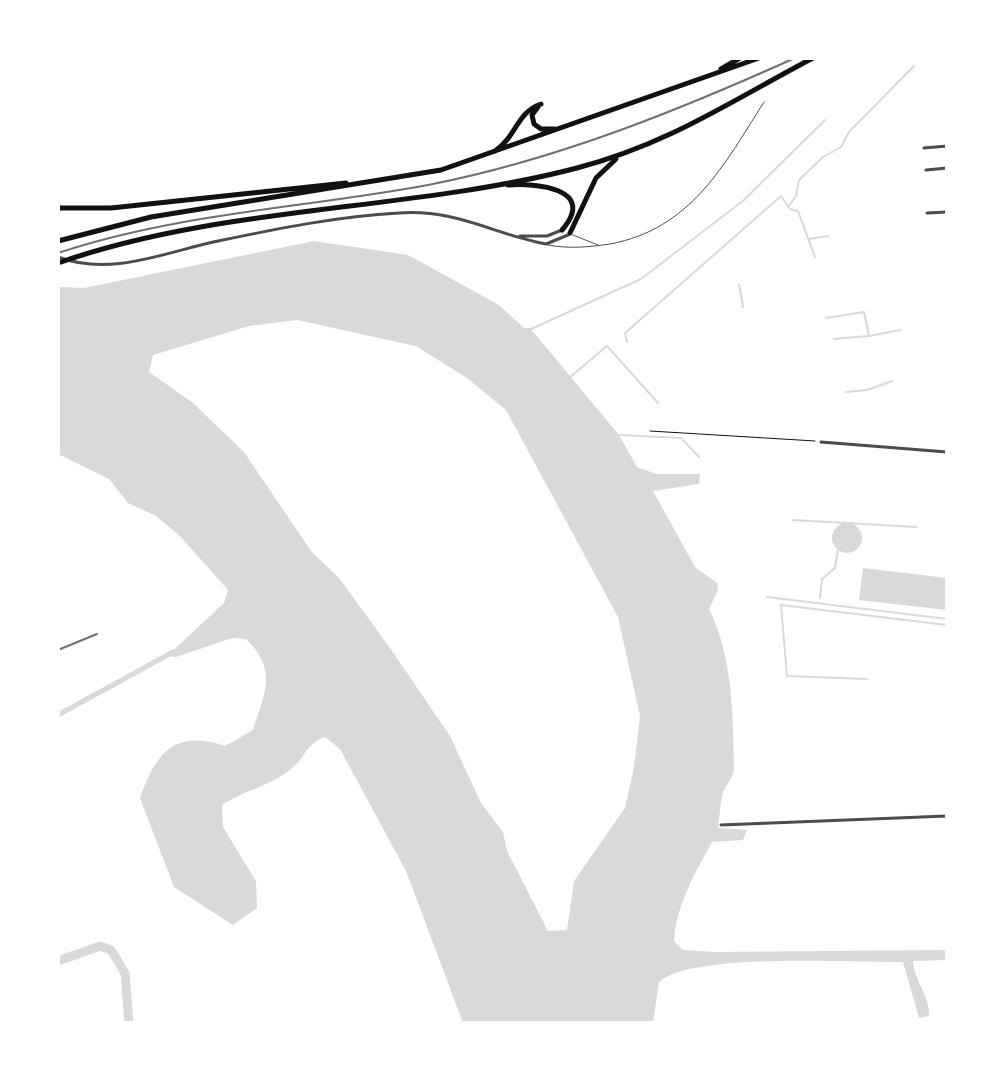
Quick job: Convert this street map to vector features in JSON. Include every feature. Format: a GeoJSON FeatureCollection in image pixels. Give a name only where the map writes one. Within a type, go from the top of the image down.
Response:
{"type":"FeatureCollection","features":[{"type":"Feature","properties":{"kind":"main road"},"geometry":{"type":"LineString","coordinates":[[710,76],[740,58]]}},
{"type":"Feature","properties":{"kind":"main road"},"geometry":{"type":"LineString","coordinates":[[58,241],[151,217],[441,170],[488,156],[759,58]]}},
{"type":"Feature","properties":{"kind":"main road"},"geometry":{"type":"LineString","coordinates":[[58,260],[191,231],[472,189],[555,173],[635,150],[714,115],[813,58]]}},
{"type":"Feature","properties":{"kind":"main road"},"geometry":{"type":"LineString","coordinates":[[488,156],[510,140],[530,107],[541,104],[532,115],[537,127],[564,128]]}},
{"type":"Feature","properties":{"kind":"main road"},"geometry":{"type":"LineString","coordinates":[[567,235],[601,172],[635,150]]}},
{"type":"Feature","properties":{"kind":"main road"},"geometry":{"type":"LineString","coordinates":[[58,208],[93,209],[375,182]]}},
{"type":"Feature","properties":{"kind":"main road"},"geometry":{"type":"LineString","coordinates":[[472,189],[535,183],[556,187],[568,198],[571,208],[570,218],[562,230]]}},
{"type":"Feature","properties":{"kind":"street"},"geometry":{"type":"LineString","coordinates":[[924,148],[947,146]]}},
{"type":"Feature","properties":{"kind":"street"},"geometry":{"type":"LineString","coordinates":[[926,170],[947,168]]}},
{"type":"Feature","properties":{"kind":"street"},"geometry":{"type":"LineString","coordinates":[[58,260],[115,265],[227,239],[407,212],[456,216],[546,244],[567,235]]}},
{"type":"Feature","properties":{"kind":"street"},"geometry":{"type":"LineString","coordinates":[[927,213],[947,212]]}},
{"type":"Feature","properties":{"kind":"street"},"geometry":{"type":"LineString","coordinates":[[520,236],[547,236],[562,230]]}},
{"type":"Feature","properties":{"kind":"street"},"geometry":{"type":"LineString","coordinates":[[821,442],[947,452]]}},
{"type":"Feature","properties":{"kind":"street"},"geometry":{"type":"LineString","coordinates":[[721,825],[947,816]]}},
{"type":"Feature","properties":{"kind":"lane"},"geometry":{"type":"LineString","coordinates":[[546,244],[572,247],[600,245],[651,231],[697,200],[727,164],[764,102]]}},
{"type":"Feature","properties":{"kind":"lane"},"geometry":{"type":"LineString","coordinates":[[562,230],[584,242],[600,245]]}},
{"type":"Feature","properties":{"kind":"lane"},"geometry":{"type":"LineString","coordinates":[[562,230],[572,247]]}},
{"type":"Feature","properties":{"kind":"path"},"geometry":{"type":"LineString","coordinates":[[650,431],[821,442]]}},
{"type":"Feature","properties":{"kind":"shaded area"},"geometry":{"type":"Polygon","coordinates":[[[314,241],[408,255],[499,305],[524,328],[530,328],[619,435],[637,467],[656,474],[700,474],[699,484],[653,491],[695,567],[717,583],[718,590],[709,609],[727,667],[734,768],[723,794],[718,828],[747,830],[743,840],[712,842],[683,902],[674,941],[683,950],[715,952],[947,950],[947,960],[913,961],[929,1016],[919,1018],[903,962],[774,961],[704,966],[677,973],[659,982],[653,1023],[463,1023],[406,871],[340,749],[325,737],[312,744],[298,762],[281,776],[222,805],[223,827],[256,881],[257,908],[233,925],[174,887],[140,798],[146,782],[160,757],[180,743],[207,742],[225,746],[253,730],[264,693],[265,671],[256,650],[246,639],[232,638],[176,657],[167,656],[224,603],[228,590],[180,536],[156,516],[128,503],[109,479],[58,454],[58,287],[84,288],[314,241]],[[297,320],[249,326],[153,355],[149,372],[193,403],[244,452],[311,551],[339,578],[450,736],[481,803],[503,832],[507,851],[548,931],[567,930],[574,881],[625,808],[634,767],[640,716],[618,617],[506,410],[467,378],[416,346],[297,320]]]}},
{"type":"Feature","properties":{"kind":"shaded area"},"geometry":{"type":"Polygon","coordinates":[[[847,523],[853,524],[861,532],[861,544],[853,552],[847,553],[841,552],[833,544],[832,538],[833,532],[841,524],[847,523]]]}},
{"type":"Feature","properties":{"kind":"shaded area"},"geometry":{"type":"Polygon","coordinates":[[[863,568],[947,578],[947,610],[859,600],[863,568]]]}},
{"type":"Feature","properties":{"kind":"waterway"},"geometry":{"type":"LineString","coordinates":[[788,207],[796,196],[799,180],[823,157],[841,147],[849,132],[914,66]]}},
{"type":"Feature","properties":{"kind":"waterway"},"geometry":{"type":"LineString","coordinates":[[531,329],[641,279],[744,200],[825,120]]}},
{"type":"Feature","properties":{"kind":"waterway"},"geometry":{"type":"LineString","coordinates":[[627,342],[625,333],[781,196],[790,209],[798,211],[815,257]]}},
{"type":"Feature","properties":{"kind":"waterway"},"geometry":{"type":"LineString","coordinates":[[809,239],[828,236]]}},
{"type":"Feature","properties":{"kind":"waterway"},"geometry":{"type":"LineString","coordinates":[[739,284],[743,307]]}},
{"type":"Feature","properties":{"kind":"waterway"},"geometry":{"type":"LineString","coordinates":[[826,318],[864,312],[869,336],[900,330]]}},
{"type":"Feature","properties":{"kind":"waterway"},"geometry":{"type":"LineString","coordinates":[[834,339],[868,336]]}},
{"type":"Feature","properties":{"kind":"waterway"},"geometry":{"type":"LineString","coordinates":[[569,378],[607,346],[658,403]]}},
{"type":"Feature","properties":{"kind":"waterway"},"geometry":{"type":"LineString","coordinates":[[846,392],[867,390],[892,381]]}},
{"type":"Feature","properties":{"kind":"waterway"},"geometry":{"type":"LineString","coordinates":[[619,435],[681,438],[699,457]]}},
{"type":"Feature","properties":{"kind":"waterway"},"geometry":{"type":"LineString","coordinates":[[793,520],[916,527]]}},
{"type":"Feature","properties":{"kind":"waterway"},"geometry":{"type":"LineString","coordinates":[[820,598],[822,579],[835,568],[838,550]]}},
{"type":"Feature","properties":{"kind":"waterway"},"geometry":{"type":"LineString","coordinates":[[767,597],[947,619]]}},
{"type":"Feature","properties":{"kind":"waterway"},"geometry":{"type":"LineString","coordinates":[[867,679],[787,676],[781,605],[947,625]]}},
{"type":"Feature","properties":{"kind":"waterway"},"geometry":{"type":"LineString","coordinates":[[58,715],[173,652]]}},
{"type":"Feature","properties":{"kind":"waterway"},"geometry":{"type":"LineString","coordinates":[[58,961],[100,946],[111,950],[125,973],[129,1023]]}},
{"type":"Feature","properties":{"kind":"tram line"},"geometry":{"type":"LineString","coordinates":[[58,253],[195,220],[382,193],[476,175],[615,132],[795,58]]}},
{"type":"Feature","properties":{"kind":"railway"},"geometry":{"type":"LineString","coordinates":[[58,650],[97,634]]}}]}
